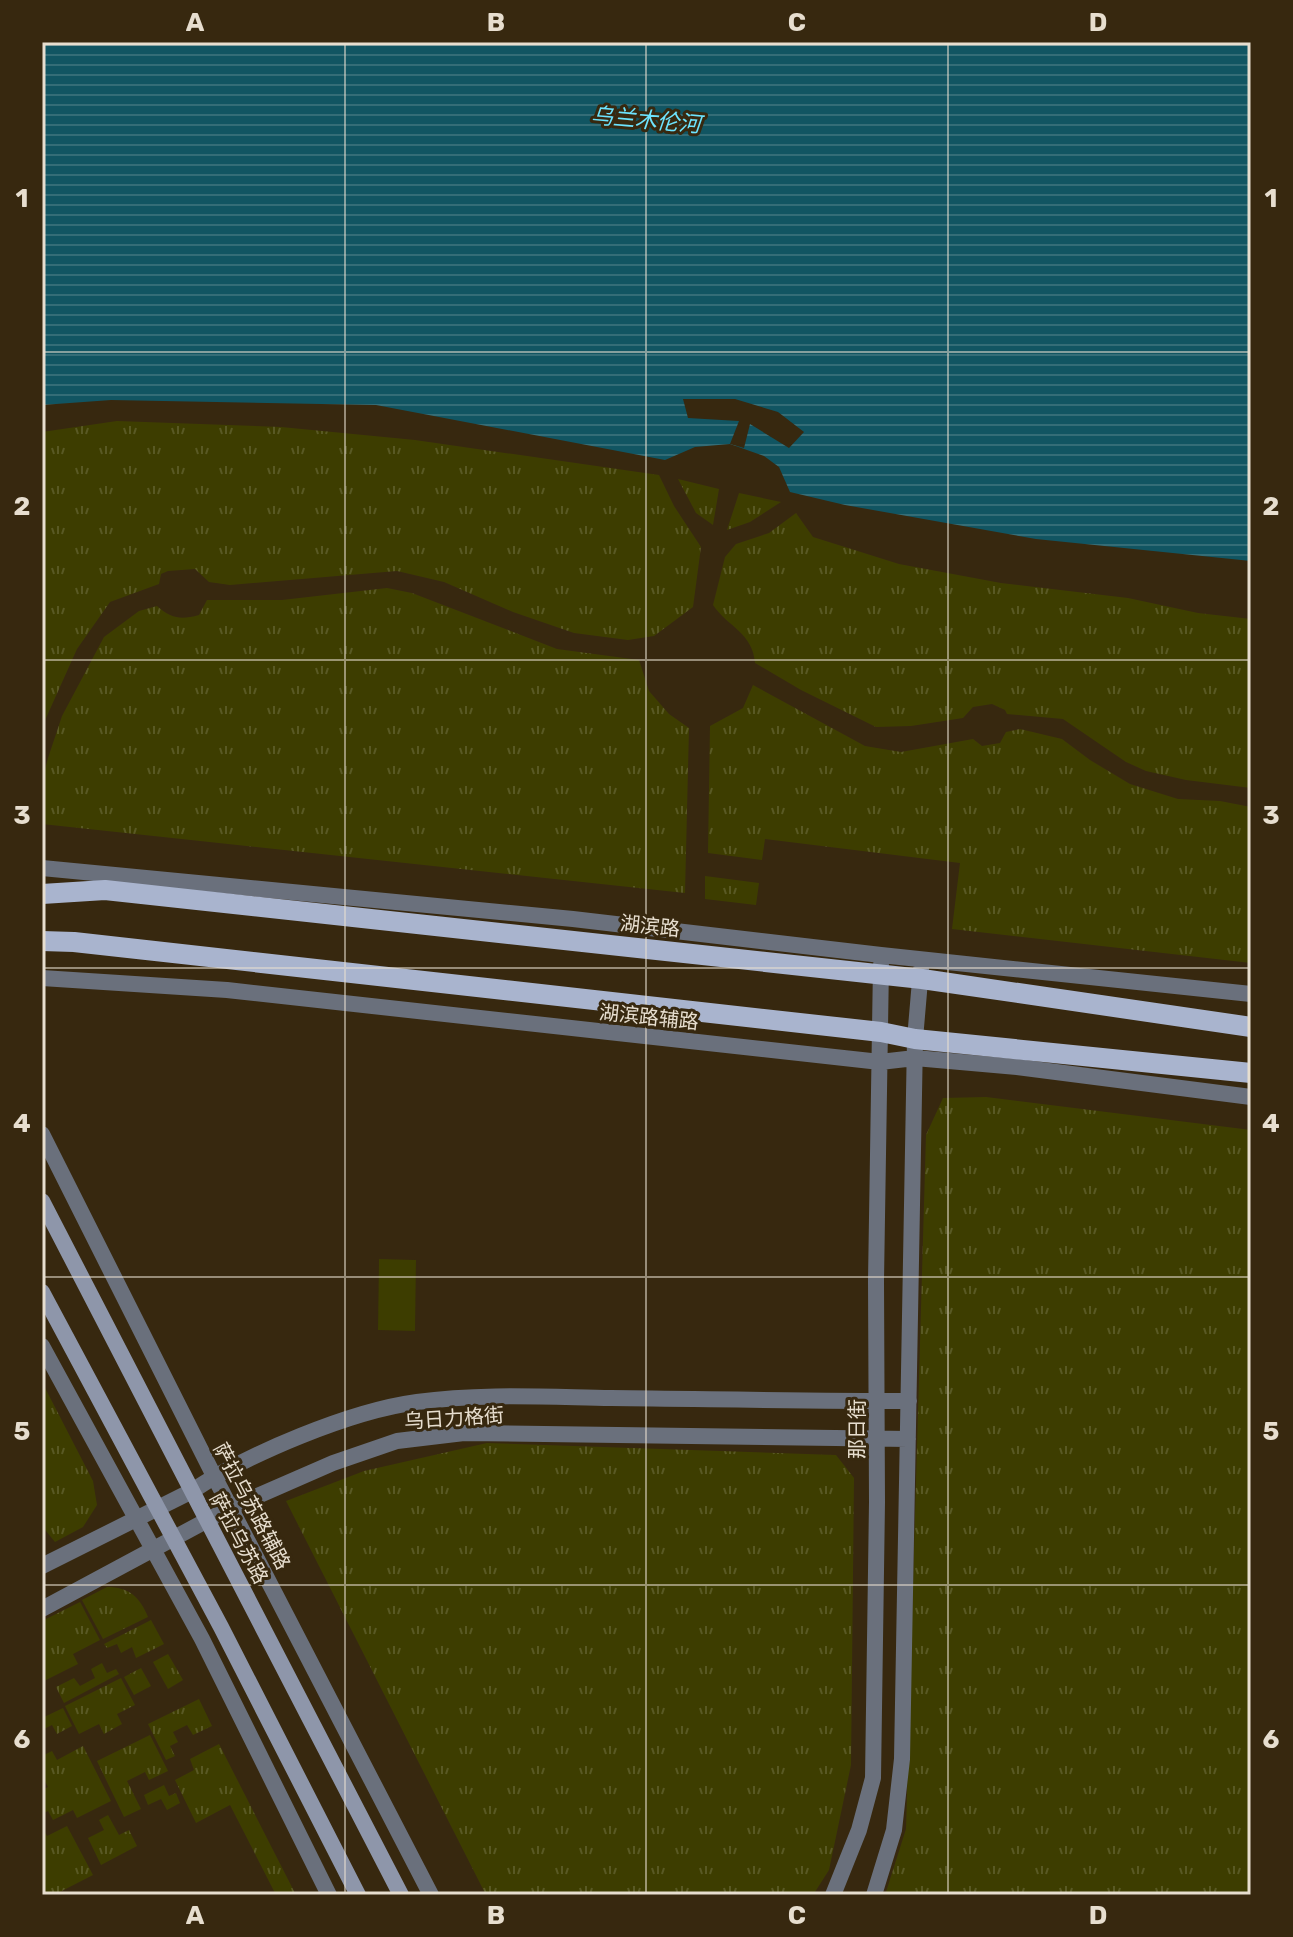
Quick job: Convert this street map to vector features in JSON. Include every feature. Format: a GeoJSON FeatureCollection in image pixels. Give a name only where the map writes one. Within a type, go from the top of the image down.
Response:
{"type":"FeatureCollection","features":[{"type":"Feature","properties":{"kind":"main road","name":"湖滨路"},"geometry":{"type":"LineString","coordinates":[[42,894],[105,890],[921,969],[1251,1027]]}},
{"type":"Feature","properties":{"kind":"main road"},"geometry":{"type":"LineString","coordinates":[[42,941],[74,942],[881,1032],[915,1048],[1251,1073]]}},
{"type":"Feature","properties":{"kind":"main road","name":"萨拉乌苏路"},"geometry":{"type":"LineString","coordinates":[[42,1201],[401,1895]]}},
{"type":"Feature","properties":{"kind":"main road"},"geometry":{"type":"LineString","coordinates":[[42,1292],[175,1539],[358,1895]]}},
{"type":"Feature","properties":{"kind":"street"},"geometry":{"type":"LineString","coordinates":[[42,868],[573,919],[881,965]]}},
{"type":"Feature","properties":{"kind":"street","name":"那日街"},"geometry":{"type":"LineString","coordinates":[[833,1895],[859,1830],[873,1778],[881,965]]}},
{"type":"Feature","properties":{"kind":"street"},"geometry":{"type":"LineString","coordinates":[[874,1895],[894,1830],[902,1759],[915,1048],[921,969],[1251,994]]}},
{"type":"Feature","properties":{"kind":"street","name":"湖滨路辅路"},"geometry":{"type":"LineString","coordinates":[[42,978],[227,990],[880,1062],[915,1048],[1017,1067],[1251,1097]]}},
{"type":"Feature","properties":{"kind":"street","name":"萨拉乌苏路辅路"},"geometry":{"type":"LineString","coordinates":[[42,1134],[230,1508],[431,1895]]}},
{"type":"Feature","properties":{"kind":"street"},"geometry":{"type":"LineString","coordinates":[[42,1346],[202,1639],[329,1895]]}},
{"type":"Feature","properties":{"kind":"street","name":"乌日力格街"},"geometry":{"type":"LineString","coordinates":[[42,1566],[192,1491],[214,1476],[285,1443],[368,1413],[416,1402],[500,1397],[909,1401]]}},
{"type":"Feature","properties":{"kind":"street","name":"乌日力格街"},"geometry":{"type":"LineString","coordinates":[[42,1609],[230,1508],[333,1463],[397,1441],[464,1433],[908,1439]]}},
{"type":"Feature","properties":{"kind":"green space"},"geometry":{"type":"Polygon","coordinates":[[[117,421],[281,427],[415,440],[659,475],[674,506],[701,547],[693,607],[654,636],[628,640],[574,633],[513,612],[444,582],[397,571],[230,585],[209,582],[195,569],[168,571],[161,574],[159,584],[110,602],[77,649],[42,727],[42,432],[117,421]]]}},
{"type":"Feature","properties":{"kind":"green space"},"geometry":{"type":"Polygon","coordinates":[[[678,479],[719,489],[713,525],[696,513],[678,479]]]}},
{"type":"Feature","properties":{"kind":"green space"},"geometry":{"type":"Polygon","coordinates":[[[739,493],[781,502],[750,522],[727,530],[739,493]]]}},
{"type":"Feature","properties":{"kind":"green space"},"geometry":{"type":"Polygon","coordinates":[[[796,513],[813,537],[899,564],[1001,583],[1128,598],[1198,613],[1251,619],[1251,788],[1186,780],[1146,771],[1126,762],[1063,719],[1007,714],[992,704],[973,707],[963,718],[911,726],[876,727],[755,663],[745,637],[713,605],[725,557],[736,544],[769,533],[796,513]]]}},
{"type":"Feature","properties":{"kind":"green space"},"geometry":{"type":"Polygon","coordinates":[[[387,588],[412,593],[557,649],[639,660],[649,691],[669,714],[689,728],[685,893],[42,824],[42,781],[62,716],[104,637],[139,611],[157,606],[172,616],[187,618],[199,615],[207,600],[282,600],[387,588]]]}},
{"type":"Feature","properties":{"kind":"green space"},"geometry":{"type":"Polygon","coordinates":[[[753,685],[865,746],[901,752],[973,739],[982,746],[1000,743],[1006,732],[1020,729],[1062,739],[1130,784],[1178,799],[1220,801],[1251,807],[1251,963],[952,929],[960,863],[765,839],[762,860],[708,853],[710,726],[743,708],[753,685]]]}},
{"type":"Feature","properties":{"kind":"green space"},"geometry":{"type":"Polygon","coordinates":[[[705,876],[759,883],[756,905],[705,899],[705,876]]]}},
{"type":"Feature","properties":{"kind":"green space"},"geometry":{"type":"Polygon","coordinates":[[[986,1097],[1251,1130],[1251,1895],[885,1895],[906,1829],[926,1135],[943,1098],[986,1097]]]}},
{"type":"Feature","properties":{"kind":"green space"},"geometry":{"type":"Polygon","coordinates":[[[379,1259],[416,1260],[415,1331],[378,1330],[379,1259]]]}},
{"type":"Feature","properties":{"kind":"green space"},"geometry":{"type":"Polygon","coordinates":[[[42,1382],[93,1481],[97,1505],[83,1527],[55,1542],[42,1526],[45,1510],[42,1495],[42,1382]]]}},
{"type":"Feature","properties":{"kind":"green space"},"geometry":{"type":"Polygon","coordinates":[[[487,1443],[836,1455],[854,1478],[851,1765],[829,1870],[813,1895],[486,1895],[286,1501],[364,1471],[487,1443]]]}},
{"type":"Feature","properties":{"kind":"green space"},"geometry":{"type":"Polygon","coordinates":[[[107,1587],[133,1594],[148,1617],[103,1639],[82,1600],[107,1587]]]}},
{"type":"Feature","properties":{"kind":"green space"},"geometry":{"type":"Polygon","coordinates":[[[80,1602],[100,1640],[73,1654],[78,1664],[42,1682],[42,1621],[80,1602]]]}},
{"type":"Feature","properties":{"kind":"green space"},"geometry":{"type":"Polygon","coordinates":[[[151,1620],[164,1644],[136,1658],[132,1647],[121,1653],[117,1644],[107,1648],[104,1644],[151,1620]]]}},
{"type":"Feature","properties":{"kind":"green space"},"geometry":{"type":"Polygon","coordinates":[[[168,1654],[183,1680],[168,1689],[153,1662],[168,1654]]]}},
{"type":"Feature","properties":{"kind":"green space"},"geometry":{"type":"Polygon","coordinates":[[[102,1663],[107,1673],[116,1669],[119,1674],[64,1703],[56,1687],[74,1678],[80,1686],[95,1678],[91,1669],[102,1663]]]}},
{"type":"Feature","properties":{"kind":"green space"},"geometry":{"type":"Polygon","coordinates":[[[141,1668],[151,1686],[134,1695],[124,1677],[141,1668]]]}},
{"type":"Feature","properties":{"kind":"green space"},"geometry":{"type":"Polygon","coordinates":[[[121,1678],[135,1705],[117,1714],[122,1724],[104,1734],[99,1724],[79,1734],[65,1706],[121,1678]]]}},
{"type":"Feature","properties":{"kind":"green space"},"geometry":{"type":"Polygon","coordinates":[[[199,1699],[212,1726],[193,1735],[187,1725],[173,1732],[178,1742],[170,1746],[175,1756],[166,1760],[148,1724],[199,1699]]]}},
{"type":"Feature","properties":{"kind":"green space"},"geometry":{"type":"Polygon","coordinates":[[[63,1708],[72,1726],[57,1734],[52,1725],[42,1730],[42,1718],[63,1708]]]}},
{"type":"Feature","properties":{"kind":"green space"},"geometry":{"type":"Polygon","coordinates":[[[150,1735],[168,1771],[149,1780],[145,1772],[127,1781],[141,1809],[124,1817],[97,1761],[150,1735]]]}},
{"type":"Feature","properties":{"kind":"green space"},"geometry":{"type":"Polygon","coordinates":[[[219,1744],[296,1895],[276,1895],[230,1805],[196,1823],[175,1780],[194,1770],[190,1759],[219,1744]]]}},
{"type":"Feature","properties":{"kind":"green space"},"geometry":{"type":"Polygon","coordinates":[[[83,1746],[111,1801],[77,1818],[73,1810],[53,1820],[48,1811],[42,1814],[42,1790],[48,1787],[42,1776],[42,1756],[52,1751],[57,1760],[83,1746]]]}},
{"type":"Feature","properties":{"kind":"green space"},"geometry":{"type":"Polygon","coordinates":[[[164,1785],[169,1796],[176,1793],[180,1803],[167,1810],[161,1799],[148,1805],[144,1795],[164,1785]]]}},
{"type":"Feature","properties":{"kind":"green space"},"geometry":{"type":"Polygon","coordinates":[[[108,1815],[119,1835],[129,1830],[137,1846],[101,1865],[88,1838],[104,1830],[99,1820],[108,1815]]]}},
{"type":"Feature","properties":{"kind":"green space"},"geometry":{"type":"Polygon","coordinates":[[[67,1826],[93,1875],[54,1895],[44,1895],[42,1827],[47,1836],[67,1826]]]}},
{"type":"Feature","properties":{"kind":"water","name":"乌兰木伦河"},"geometry":{"type":"Polygon","coordinates":[[[42,42],[1251,42],[1251,561],[1036,539],[845,505],[790,492],[779,467],[764,456],[730,444],[695,447],[665,460],[376,405],[111,400],[42,405],[42,42]]]}},
{"type":"Feature","properties":{"kind":"pier"},"geometry":{"type":"Polygon","coordinates":[[[683,399],[735,399],[778,412],[804,432],[789,448],[750,424],[744,448],[730,444],[739,421],[688,418],[683,399]]]}}]}
